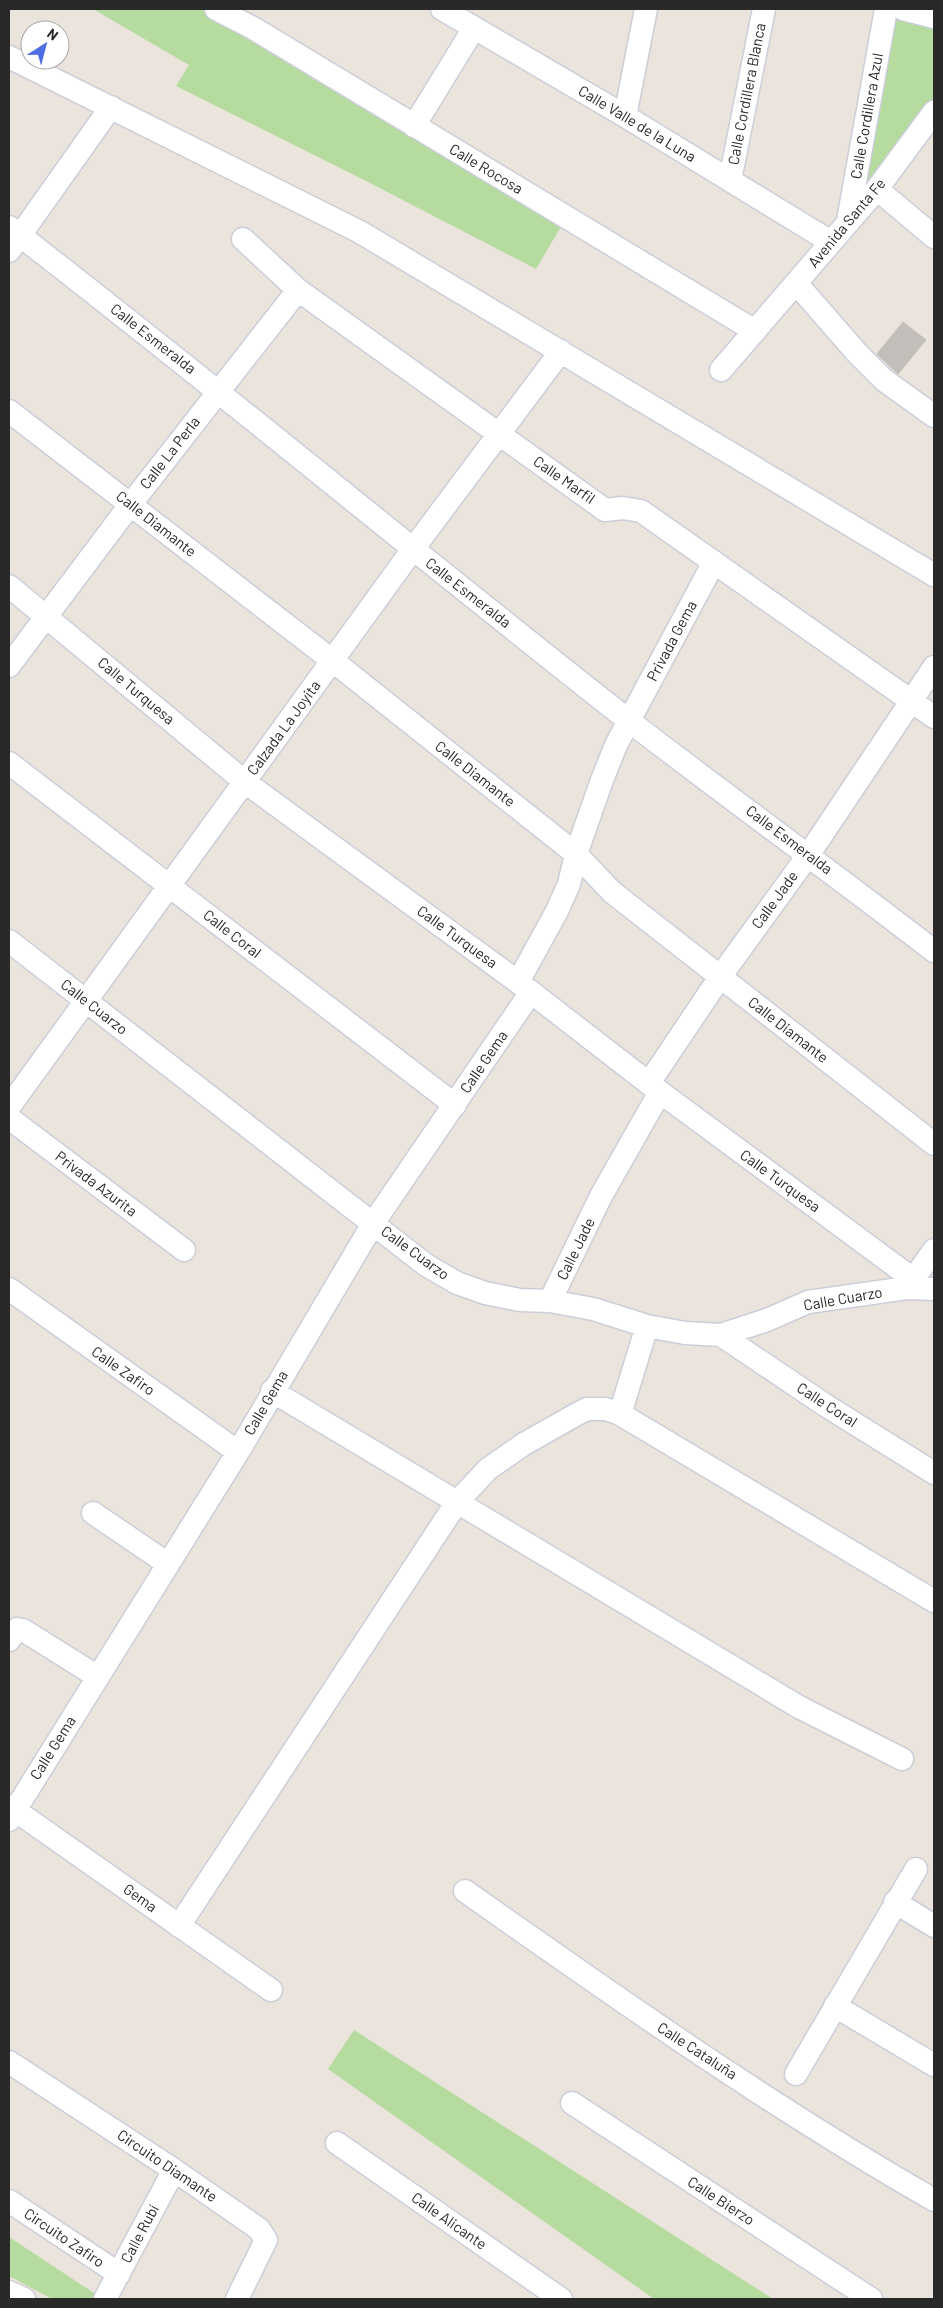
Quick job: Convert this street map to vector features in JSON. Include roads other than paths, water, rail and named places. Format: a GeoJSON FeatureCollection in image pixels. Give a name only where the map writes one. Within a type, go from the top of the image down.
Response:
{"type":"FeatureCollection","features":[{"type":"Feature","properties":{"kind":"street","name":"Calle Rocosa"},"geometry":{"type":"LineString","coordinates":[[216,9],[253,28],[755,331]]}},
{"type":"Feature","properties":{"kind":"street","name":"Calle Valle de la Luna"},"geometry":{"type":"LineString","coordinates":[[442,9],[625,116],[831,242]]}},
{"type":"Feature","properties":{"kind":"street"},"geometry":{"type":"LineString","coordinates":[[625,116],[646,9]]}},
{"type":"Feature","properties":{"kind":"street","name":"Calle Cordillera Blanca"},"geometry":{"type":"LineString","coordinates":[[730,180],[764,9]]}},
{"type":"Feature","properties":{"kind":"street","name":"Calle Cordillera Azul"},"geometry":{"type":"LineString","coordinates":[[848,222],[886,9]]}},
{"type":"Feature","properties":{"kind":"street"},"geometry":{"type":"LineString","coordinates":[[903,9],[934,18]]}},
{"type":"Feature","properties":{"kind":"street"},"geometry":{"type":"LineString","coordinates":[[414,126],[474,28]]}},
{"type":"Feature","properties":{"kind":"street"},"geometry":{"type":"LineString","coordinates":[[9,57],[360,232],[934,575]]}},
{"type":"Feature","properties":{"kind":"street"},"geometry":{"type":"LineString","coordinates":[[13,238],[111,107]]}},
{"type":"Feature","properties":{"kind":"street","name":"Avenida Santa Fe"},"geometry":{"type":"LineString","coordinates":[[721,370],[877,189],[934,112]]}},
{"type":"Feature","properties":{"kind":"street"},"geometry":{"type":"LineString","coordinates":[[877,189],[934,237]]}},
{"type":"Feature","properties":{"kind":"street","name":"Calle Esmeralda"},"geometry":{"type":"LineString","coordinates":[[13,238],[218,391],[629,721],[809,854],[934,951]]}},
{"type":"Feature","properties":{"kind":"street","name":"Calle Marfil"},"geometry":{"type":"LineString","coordinates":[[243,240],[298,290],[605,510],[623,508],[641,510],[934,717]]}},
{"type":"Feature","properties":{"kind":"street"},"geometry":{"type":"LineString","coordinates":[[796,283],[857,354],[877,373],[934,416]]}},
{"type":"Feature","properties":{"kind":"street","name":"Calle La Perla"},"geometry":{"type":"LineString","coordinates":[[9,666],[130,505],[298,290]]}},
{"type":"Feature","properties":{"kind":"street","name":"Calzada La Joyita"},"geometry":{"type":"LineString","coordinates":[[9,1107],[413,549],[561,351]]}},
{"type":"Feature","properties":{"kind":"street","name":"Calle Diamante"},"geometry":{"type":"LineString","coordinates":[[9,411],[333,661],[576,854],[612,892],[934,1144]]}},
{"type":"Feature","properties":{"kind":"street","name":"Privada Gema"},"geometry":{"type":"LineString","coordinates":[[629,721],[714,562]]}},
{"type":"Feature","properties":{"kind":"street","name":"Calle Turquesa"},"geometry":{"type":"LineString","coordinates":[[9,586],[245,782],[524,987],[910,1284]]}},
{"type":"Feature","properties":{"kind":"street","name":"Calle Jade"},"geometry":{"type":"LineString","coordinates":[[550,1301],[654,1088],[720,977],[809,854],[934,667]]}},
{"type":"Feature","properties":{"kind":"street","name":"Calle Gema"},"geometry":{"type":"LineString","coordinates":[[11,1812],[98,1677],[238,1452],[272,1391],[374,1222],[455,1105],[524,987],[568,884],[576,854],[602,780],[616,745],[629,721]]}},
{"type":"Feature","properties":{"kind":"street","name":"Calle Coral"},"geometry":{"type":"LineString","coordinates":[[9,763],[455,1105]]}},
{"type":"Feature","properties":{"kind":"street","name":"Calle Cuarzo"},"geometry":{"type":"LineString","coordinates":[[9,941],[374,1222],[426,1265],[457,1283],[485,1293],[520,1300],[550,1301],[593,1309],[647,1326],[685,1333],[721,1335],[767,1320],[808,1302],[910,1284],[934,1289]]}},
{"type":"Feature","properties":{"kind":"street","name":"Privada Azurita"},"geometry":{"type":"LineString","coordinates":[[9,1118],[184,1250]]}},
{"type":"Feature","properties":{"kind":"street"},"geometry":{"type":"LineString","coordinates":[[910,1284],[934,1250]]}},
{"type":"Feature","properties":{"kind":"street","name":"Calle Zafiro"},"geometry":{"type":"LineString","coordinates":[[9,1289],[238,1452]]}},
{"type":"Feature","properties":{"kind":"street"},"geometry":{"type":"LineString","coordinates":[[620,1414],[647,1326]]}},
{"type":"Feature","properties":{"kind":"street","name":"Calle Coral"},"geometry":{"type":"LineString","coordinates":[[721,1335],[826,1405],[934,1473]]}},
{"type":"Feature","properties":{"kind":"street"},"geometry":{"type":"LineString","coordinates":[[272,1391],[799,1707],[902,1759]]}},
{"type":"Feature","properties":{"kind":"street"},"geometry":{"type":"LineString","coordinates":[[179,1926],[457,1502],[488,1469],[524,1444],[576,1414],[587,1410],[606,1409],[620,1414],[934,1601]]}},
{"type":"Feature","properties":{"kind":"street"},"geometry":{"type":"LineString","coordinates":[[93,1513],[168,1564]]}},
{"type":"Feature","properties":{"kind":"street"},"geometry":{"type":"LineString","coordinates":[[9,1640],[18,1629],[23,1630],[98,1677]]}},
{"type":"Feature","properties":{"kind":"street","name":"Gema"},"geometry":{"type":"LineString","coordinates":[[11,1812],[271,1990]]}},
{"type":"Feature","properties":{"kind":"street"},"geometry":{"type":"LineString","coordinates":[[796,2074],[916,1869]]}},
{"type":"Feature","properties":{"kind":"street","name":"Calle Cataluña"},"geometry":{"type":"LineString","coordinates":[[466,1891],[615,1997],[751,2087],[934,2200]]}},
{"type":"Feature","properties":{"kind":"street"},"geometry":{"type":"LineString","coordinates":[[895,1902],[934,1926]]}},
{"type":"Feature","properties":{"kind":"street"},"geometry":{"type":"LineString","coordinates":[[835,2006],[934,2065]]}},
{"type":"Feature","properties":{"kind":"street","name":"Circuito Diamante"},"geometry":{"type":"LineString","coordinates":[[9,2062],[174,2170],[263,2234],[266,2240],[237,2299]]}},
{"type":"Feature","properties":{"kind":"street","name":"Calle Bierzo"},"geometry":{"type":"LineString","coordinates":[[572,2103],[871,2299]]}},
{"type":"Feature","properties":{"kind":"street","name":"Calle Alicante"},"geometry":{"type":"LineString","coordinates":[[337,2143],[561,2299]]}},
{"type":"Feature","properties":{"kind":"street","name":"Calle Rubí"},"geometry":{"type":"LineString","coordinates":[[106,2299],[174,2170]]}},
{"type":"Feature","properties":{"kind":"street","name":"Circuito Zafiro"},"geometry":{"type":"LineString","coordinates":[[9,2201],[119,2274]]}},
{"type":"Feature","properties":{"kind":"street"},"geometry":{"type":"LineString","coordinates":[[9,2292],[24,2299]]}}]}
